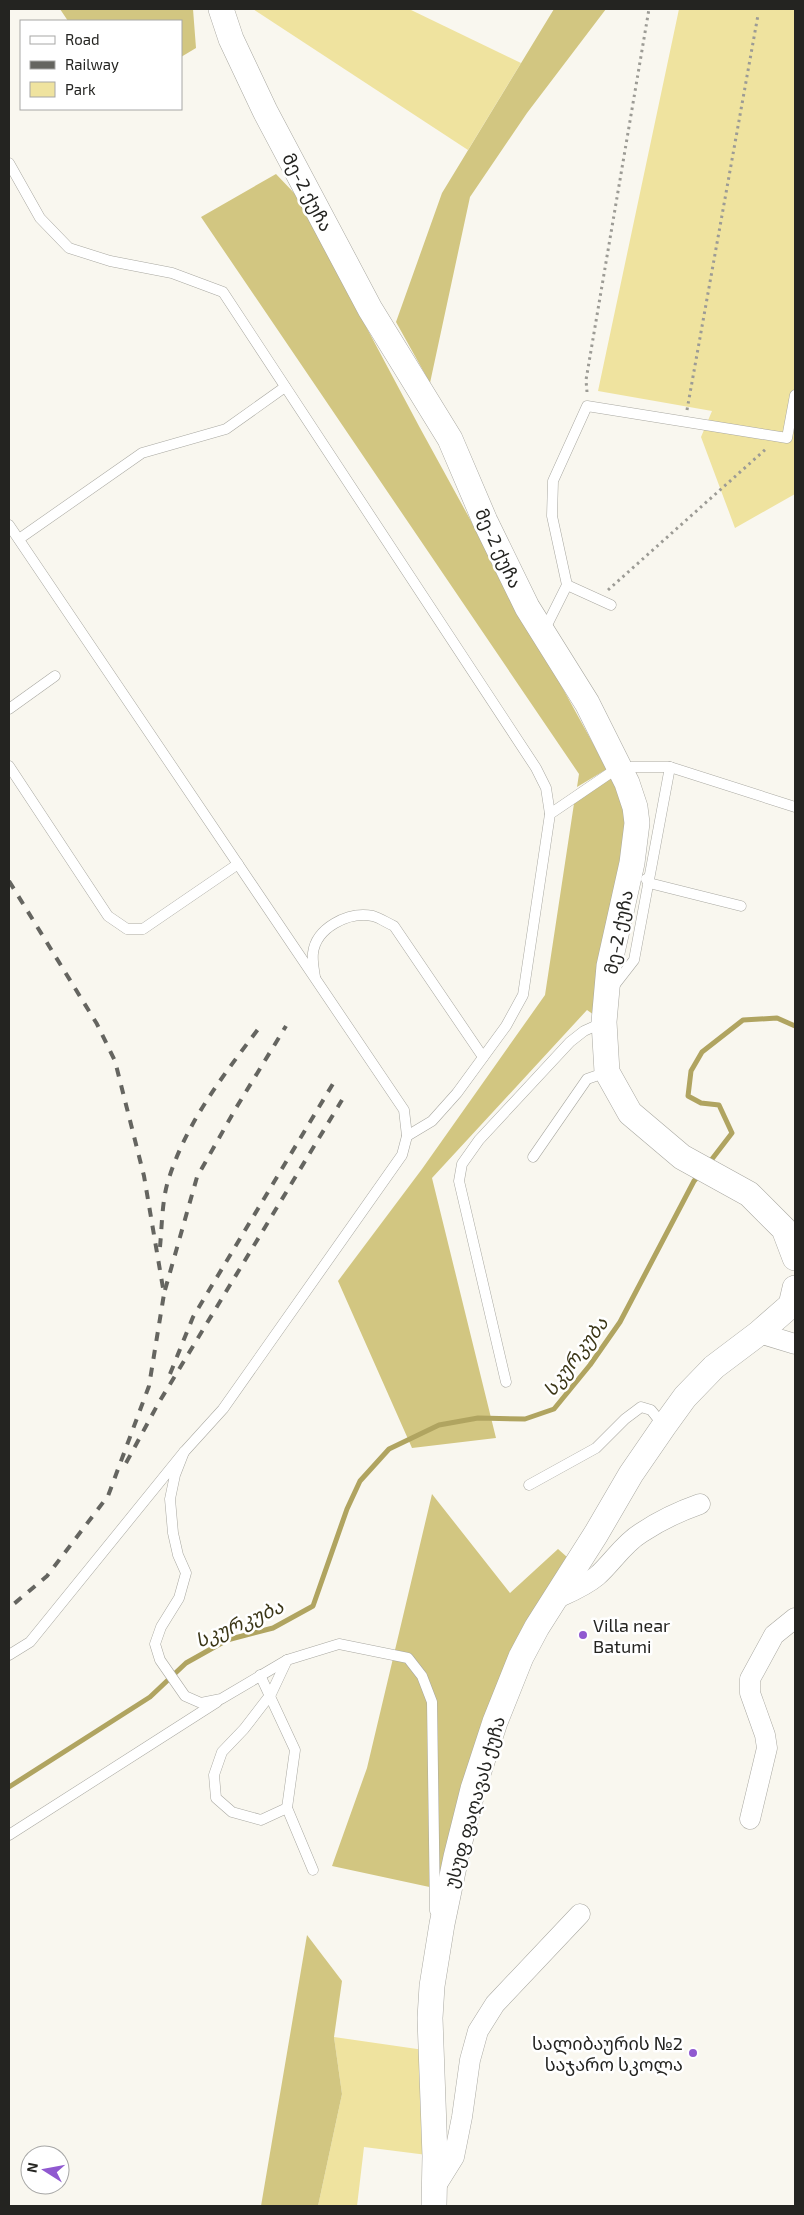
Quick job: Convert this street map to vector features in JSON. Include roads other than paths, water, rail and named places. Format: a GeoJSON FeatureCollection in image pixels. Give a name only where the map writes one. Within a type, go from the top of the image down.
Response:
{"type":"FeatureCollection","features":[{"type":"Feature","properties":{"kind":"street","name":"მე-2 ქუჩა"},"geometry":{"type":"LineString","coordinates":[[221,9],[231,39],[265,111],[370,309],[450,439],[485,521],[527,607],[587,703],[619,767],[635,807],[637,823],[632,863],[609,966],[604,1022],[607,1072],[630,1113],[682,1157],[749,1194],[784,1229],[795,1258]]}},
{"type":"Feature","properties":{"kind":"street","name":"უსუფ ფაღავას ქუჩა"},"geometry":{"type":"LineString","coordinates":[[434,2198],[435,2156],[430,2018],[437,1949],[456,1857],[483,1756],[521,1657],[553,1600],[596,1534],[631,1474],[685,1397],[714,1367],[759,1333],[791,1305],[795,1288]]}},
{"type":"Feature","properties":{"kind":"street"},"geometry":{"type":"LineString","coordinates":[[759,1333],[795,1344]]}},
{"type":"Feature","properties":{"kind":"street"},"geometry":{"type":"LineString","coordinates":[[553,1600],[582,1587],[597,1576],[619,1551],[640,1533],[686,1509],[700,1504]]}},
{"type":"Feature","properties":{"kind":"street"},"geometry":{"type":"LineString","coordinates":[[750,1819],[767,1748],[765,1735],[750,1693],[750,1679],[774,1635],[795,1618]]}},
{"type":"Feature","properties":{"kind":"street"},"geometry":{"type":"LineString","coordinates":[[434,2198],[454,2157],[462,2118],[470,2060],[478,2032],[495,2004],[580,1914]]}},
{"type":"Feature","properties":{"kind":"lane"},"geometry":{"type":"LineString","coordinates":[[9,163],[40,218],[69,248],[110,261],[172,273],[223,292],[536,768],[546,788],[550,814],[523,996],[506,1026],[458,1093],[432,1121],[407,1136]]}},
{"type":"Feature","properties":{"kind":"lane"},"geometry":{"type":"LineString","coordinates":[[18,539],[142,453],[226,429],[285,387]]}},
{"type":"Feature","properties":{"kind":"lane"},"geometry":{"type":"LineString","coordinates":[[543,632],[567,585],[552,516],[553,481],[587,406],[787,438],[795,395]]}},
{"type":"Feature","properties":{"kind":"lane"},"geometry":{"type":"LineString","coordinates":[[9,525],[404,1110],[407,1136],[402,1155],[223,1409],[184,1452],[30,1642],[9,1655]]}},
{"type":"Feature","properties":{"kind":"lane"},"geometry":{"type":"LineString","coordinates":[[567,585],[611,605]]}},
{"type":"Feature","properties":{"kind":"lane"},"geometry":{"type":"LineString","coordinates":[[9,709],[55,676]]}},
{"type":"Feature","properties":{"kind":"lane"},"geometry":{"type":"LineString","coordinates":[[9,766],[108,916],[127,929],[143,929],[238,864]]}},
{"type":"Feature","properties":{"kind":"lane"},"geometry":{"type":"LineString","coordinates":[[550,814],[619,767],[670,767],[795,807]]}},
{"type":"Feature","properties":{"kind":"lane"},"geometry":{"type":"LineString","coordinates":[[606,995],[634,960],[670,767]]}},
{"type":"Feature","properties":{"kind":"lane"},"geometry":{"type":"LineString","coordinates":[[632,863],[649,883],[741,906]]}},
{"type":"Feature","properties":{"kind":"lane"},"geometry":{"type":"LineString","coordinates":[[315,979],[313,954],[318,939],[328,927],[348,917],[372,916],[394,926],[483,1057]]}},
{"type":"Feature","properties":{"kind":"lane"},"geometry":{"type":"LineString","coordinates":[[506,1382],[459,1180],[462,1164],[479,1140],[570,1042],[584,1031],[604,1022]]}},
{"type":"Feature","properties":{"kind":"lane"},"geometry":{"type":"LineString","coordinates":[[533,1157],[587,1079],[607,1072]]}},
{"type":"Feature","properties":{"kind":"lane"},"geometry":{"type":"LineString","coordinates":[[529,1485],[596,1448],[625,1419],[641,1407],[651,1410],[664,1426]]}},
{"type":"Feature","properties":{"kind":"lane"},"geometry":{"type":"LineString","coordinates":[[184,1452],[175,1475],[170,1499],[173,1533],[178,1555],[186,1573],[180,1598],[161,1627],[155,1644],[160,1660],[186,1696],[201,1703],[221,1700]]}},
{"type":"Feature","properties":{"kind":"lane"},"geometry":{"type":"LineString","coordinates":[[9,1835],[286,1660],[340,1644],[408,1658],[422,1676],[432,1702],[434,1883],[437,1949]]}},
{"type":"Feature","properties":{"kind":"lane"},"geometry":{"type":"LineString","coordinates":[[286,1660],[271,1694],[244,1729],[222,1752],[214,1775],[216,1798],[232,1812],[261,1820],[287,1808]]}},
{"type":"Feature","properties":{"kind":"lane"},"geometry":{"type":"LineString","coordinates":[[260,1675],[271,1694],[295,1750],[287,1808],[313,1870]]}},
{"type":"Feature","properties":{"kind":"waterway","name":"სკურკუბა"},"geometry":{"type":"LineString","coordinates":[[709,1163],[732,1133],[719,1105],[701,1103],[688,1096],[691,1071],[702,1052],[743,1020],[777,1018],[795,1026]]}},
{"type":"Feature","properties":{"kind":"waterway","name":"სკურკუბა"},"geometry":{"type":"LineString","coordinates":[[9,1787],[150,1697],[186,1663],[227,1640],[273,1628],[313,1606],[347,1509],[360,1481],[389,1449],[439,1425],[478,1418],[525,1419],[554,1409],[590,1365],[620,1322],[694,1181],[700,1174]]}},
{"type":"Feature","properties":{"kind":"railway"},"geometry":{"type":"LineString","coordinates":[[9,881],[97,1024],[115,1061],[144,1176],[164,1294],[149,1386],[108,1496],[47,1576],[9,1608]]}},
{"type":"Feature","properties":{"kind":"railway"},"geometry":{"type":"LineString","coordinates":[[160,1247],[165,1194],[169,1178],[186,1136],[209,1097],[262,1024]]}},
{"type":"Feature","properties":{"kind":"railway"},"geometry":{"type":"LineString","coordinates":[[165,1290],[197,1177],[286,1026]]}},
{"type":"Feature","properties":{"kind":"railway"},"geometry":{"type":"LineString","coordinates":[[170,1374],[193,1317],[334,1082]]}},
{"type":"Feature","properties":{"kind":"railway"},"geometry":{"type":"LineString","coordinates":[[126,1463],[158,1404],[342,1100]]}},
{"type":"Feature","properties":{"kind":"place","name":"Villa near Batumi"},"geometry":{"type":"Point","coordinates":[583,1635]}},
{"type":"Feature","properties":{"kind":"place","name":"სალიბაურის №2 საჯარო სკოლა"},"geometry":{"type":"Point","coordinates":[693,2053]}}]}
